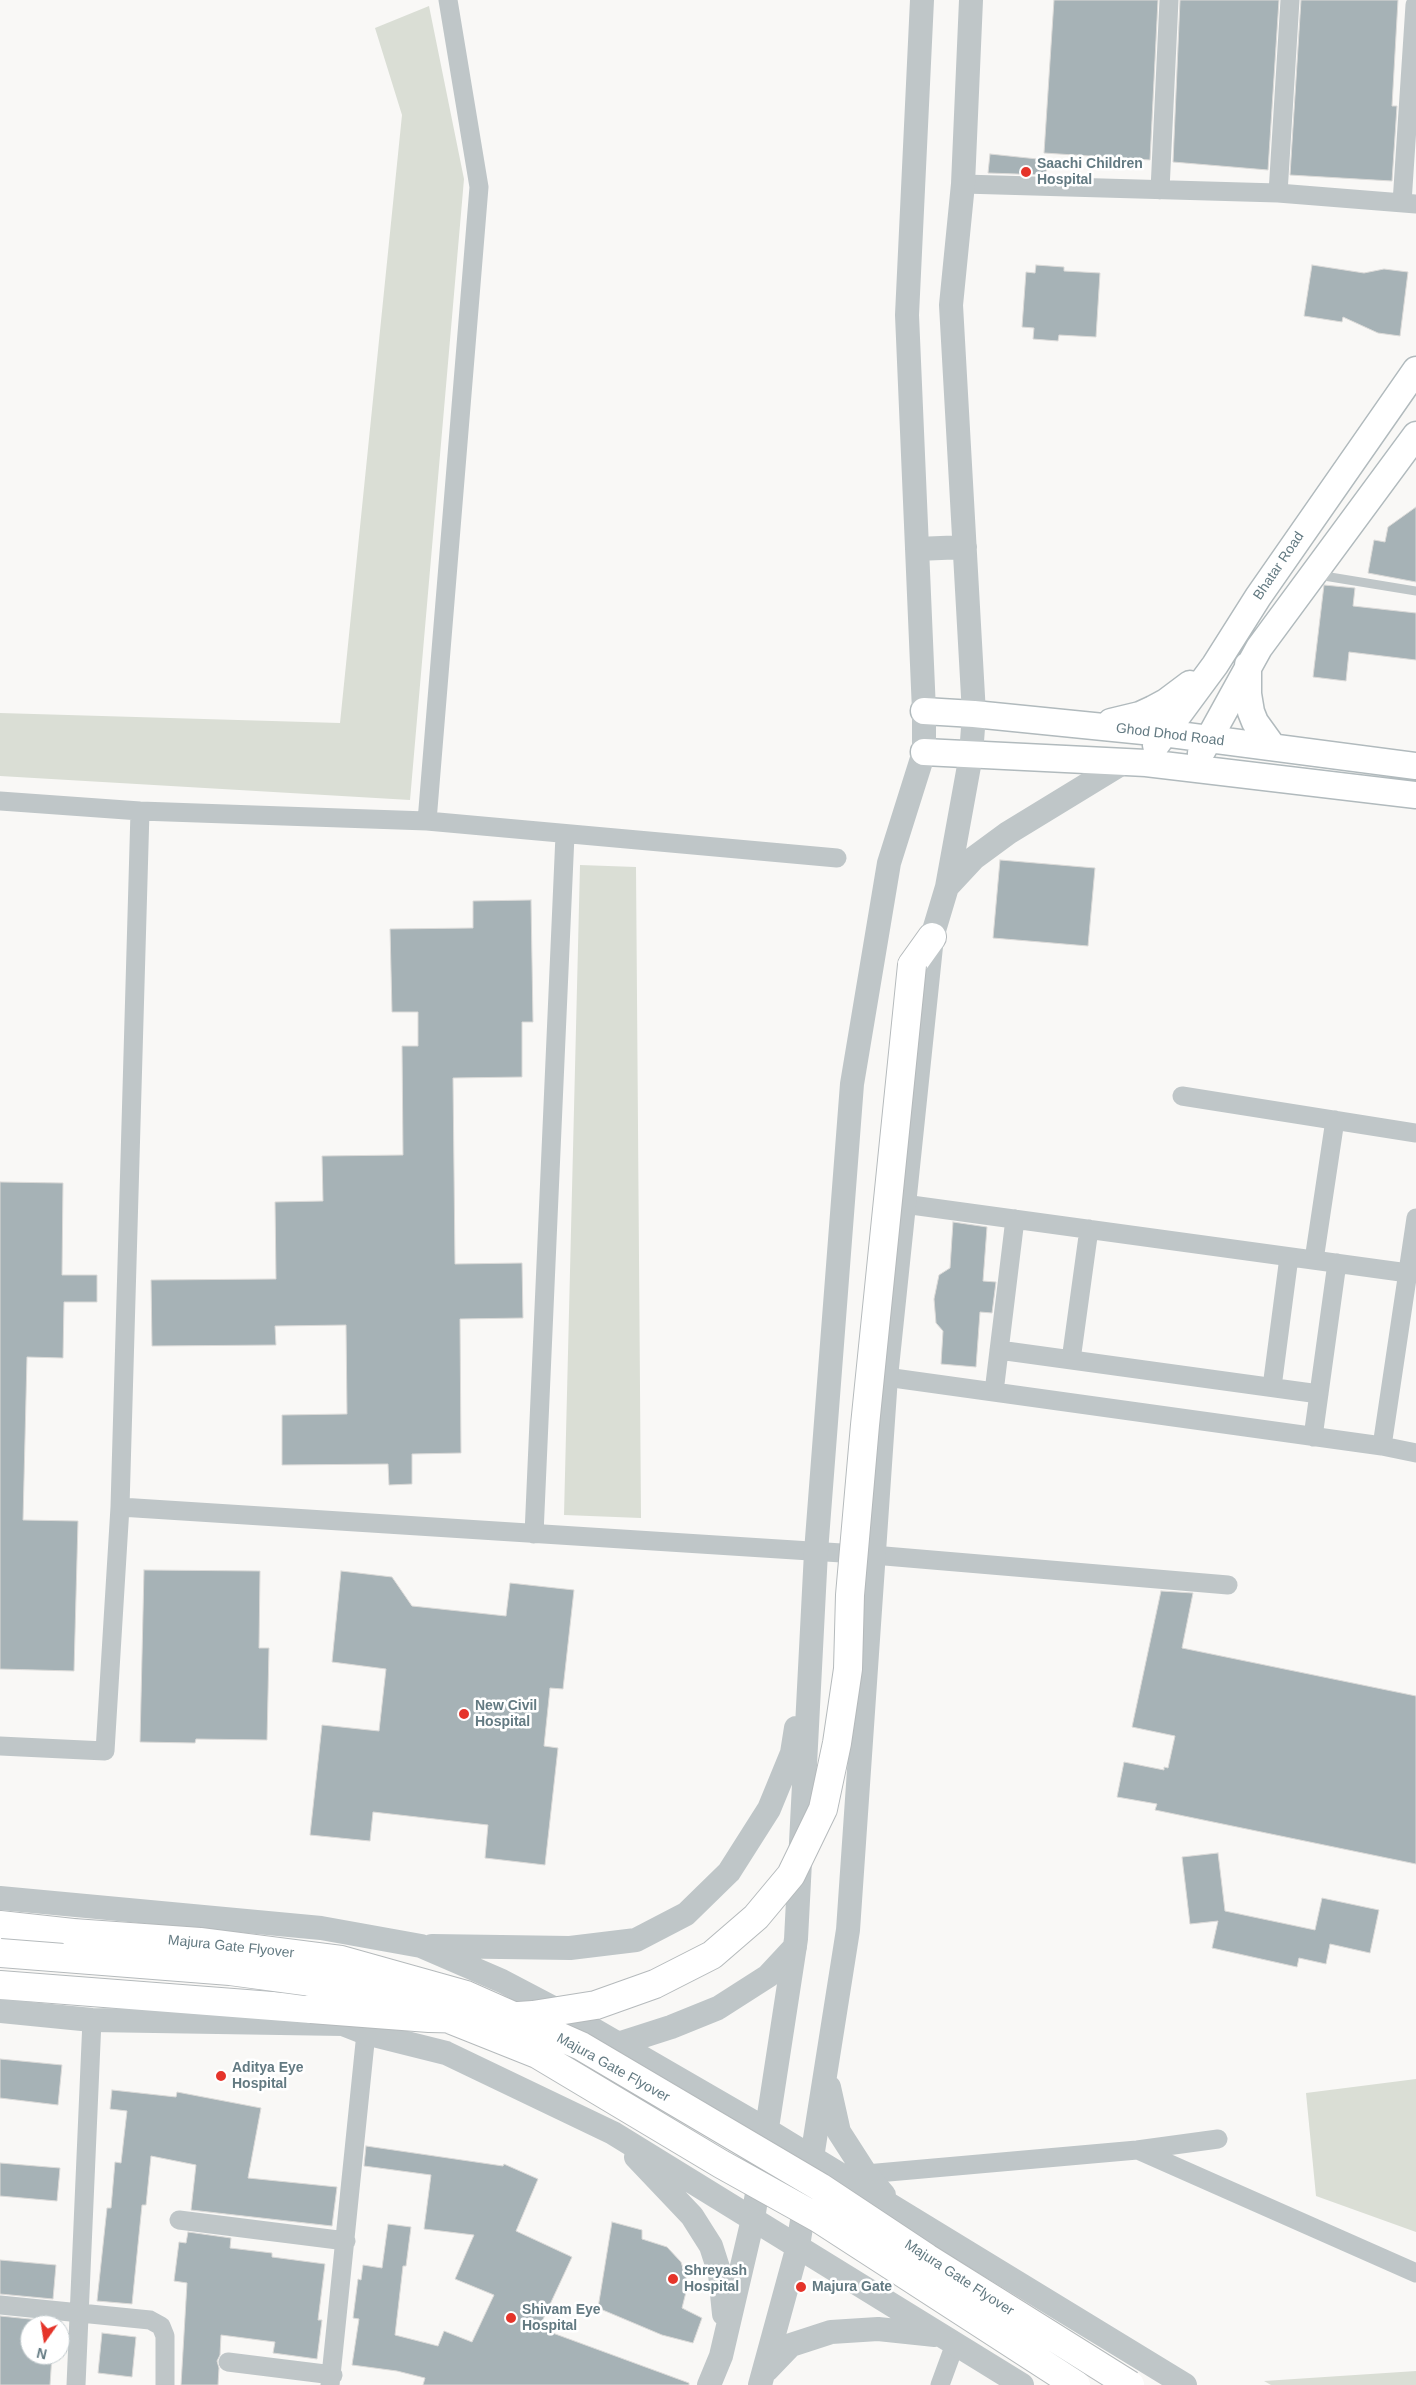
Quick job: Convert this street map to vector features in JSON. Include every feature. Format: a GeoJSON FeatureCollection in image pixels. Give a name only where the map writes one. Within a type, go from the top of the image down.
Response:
{"type":"FeatureCollection","features":[{"type":"Feature","properties":{"kind":"highway"},"geometry":{"type":"LineString","coordinates":[[0,1985],[429,2018],[475,2019],[533,2015],[596,2005],[655,1984],[712,1955],[756,1917],[790,1875],[823,1809],[837,1743],[848,1668],[850,1595],[865,1425],[912,966],[932,936]]}},
{"type":"Feature","properties":{"kind":"highway","name":"Majura Gate Flyover"},"geometry":{"type":"LineString","coordinates":[[0,1925],[73,1933],[200,1942],[341,1960],[466,1995],[580,2046],[820,2187],[935,2263],[1130,2385]]}},
{"type":"Feature","properties":{"kind":"highway","name":"Majura Gate Flyover"},"geometry":{"type":"LineString","coordinates":[[0,1953],[230,1971],[379,1991],[537,2054],[721,2164],[818,2218],[1076,2385]]}},
{"type":"Feature","properties":{"kind":"main road","name":"Bhatar Road"},"geometry":{"type":"LineString","coordinates":[[1133,764],[1163,733],[1215,664],[1258,597],[1416,370]]}},
{"type":"Feature","properties":{"kind":"main road"},"geometry":{"type":"LineString","coordinates":[[1194,770],[1207,739],[1248,664],[1416,435]]}},
{"type":"Feature","properties":{"kind":"main road"},"geometry":{"type":"LineString","coordinates":[[1086,725],[1118,721],[1153,709],[1166,702],[1215,664]]}},
{"type":"Feature","properties":{"kind":"main road"},"geometry":{"type":"LineString","coordinates":[[1248,664],[1250,712],[1273,747]]}},
{"type":"Feature","properties":{"kind":"main road","name":"Ghod Dhod Road"},"geometry":{"type":"LineString","coordinates":[[924,711],[974,714],[1163,733],[1416,766]]}},
{"type":"Feature","properties":{"kind":"main road"},"geometry":{"type":"LineString","coordinates":[[924,752],[1133,764],[1416,796]]}},
{"type":"Feature","properties":{"kind":"street"},"geometry":{"type":"LineString","coordinates":[[428,821],[479,187],[448,0]]}},
{"type":"Feature","properties":{"kind":"street"},"geometry":{"type":"LineString","coordinates":[[708,2385],[720,2356],[754,2219],[795,1947],[816,1552],[852,1084],[888,863],[924,752],[924,711],[906,315],[922,0]]}},
{"type":"Feature","properties":{"kind":"street"},"geometry":{"type":"LineString","coordinates":[[762,2379],[798,2246],[848,1930],[886,1377],[932,936],[947,887],[971,755],[974,714],[951,305],[963,184],[971,0]]}},
{"type":"Feature","properties":{"kind":"street"},"geometry":{"type":"LineString","coordinates":[[1160,190],[1169,0]]}},
{"type":"Feature","properties":{"kind":"street"},"geometry":{"type":"LineString","coordinates":[[1278,193],[1290,0]]}},
{"type":"Feature","properties":{"kind":"street"},"geometry":{"type":"LineString","coordinates":[[963,184],[1278,193],[1409,203],[1415,5]]}},
{"type":"Feature","properties":{"kind":"street"},"geometry":{"type":"LineString","coordinates":[[917,549],[965,547]]}},
{"type":"Feature","properties":{"kind":"street","name":"Bhatar Road"},"geometry":{"type":"LineString","coordinates":[[947,887],[974,858],[988,848],[1133,764]]}},
{"type":"Feature","properties":{"kind":"street"},"geometry":{"type":"LineString","coordinates":[[0,801],[140,810],[428,821],[565,835],[837,858]]}},
{"type":"Feature","properties":{"kind":"street"},"geometry":{"type":"LineString","coordinates":[[0,1746],[105,1751],[120,1507],[140,810]]}},
{"type":"Feature","properties":{"kind":"street"},"geometry":{"type":"LineString","coordinates":[[534,1534],[565,835]]}},
{"type":"Feature","properties":{"kind":"street"},"geometry":{"type":"LineString","coordinates":[[1182,1096],[1416,1132]]}},
{"type":"Feature","properties":{"kind":"street"},"geometry":{"type":"LineString","coordinates":[[1314,1260],[1335,1120]]}},
{"type":"Feature","properties":{"kind":"street"},"geometry":{"type":"LineString","coordinates":[[904,1204],[1408,1273]]}},
{"type":"Feature","properties":{"kind":"street"},"geometry":{"type":"LineString","coordinates":[[1382,1446],[1416,1218]]}},
{"type":"Feature","properties":{"kind":"street"},"geometry":{"type":"LineString","coordinates":[[994,1392],[1016,1219]]}},
{"type":"Feature","properties":{"kind":"street"},"geometry":{"type":"LineString","coordinates":[[1071,1360],[1089,1229]]}},
{"type":"Feature","properties":{"kind":"street"},"geometry":{"type":"LineString","coordinates":[[1272,1387],[1289,1256]]}},
{"type":"Feature","properties":{"kind":"street"},"geometry":{"type":"LineString","coordinates":[[1313,1437],[1338,1263]]}},
{"type":"Feature","properties":{"kind":"street"},"geometry":{"type":"LineString","coordinates":[[999,1350],[1319,1394]]}},
{"type":"Feature","properties":{"kind":"street"},"geometry":{"type":"LineString","coordinates":[[886,1377],[1382,1446],[1416,1453]]}},
{"type":"Feature","properties":{"kind":"street"},"geometry":{"type":"LineString","coordinates":[[120,1507],[873,1555],[1228,1585]]}},
{"type":"Feature","properties":{"kind":"street"},"geometry":{"type":"LineString","coordinates":[[0,1898],[321,1928],[421,1946],[570,1948],[636,1940],[686,1914],[729,1872],[769,1809],[792,1753],[811,1650]]}},
{"type":"Feature","properties":{"kind":"street"},"geometry":{"type":"LineString","coordinates":[[421,1946],[502,1981],[618,2044],[767,2130],[1185,2385]]}},
{"type":"Feature","properties":{"kind":"street"},"geometry":{"type":"LineString","coordinates":[[618,2044],[672,2027],[718,2008],[768,1976],[795,1947]]}},
{"type":"Feature","properties":{"kind":"street"},"geometry":{"type":"LineString","coordinates":[[0,2011],[92,2020],[343,2024],[366,2033],[446,2053],[613,2134],[1022,2385]]}},
{"type":"Feature","properties":{"kind":"street"},"geometry":{"type":"LineString","coordinates":[[76,2385],[92,2020]]}},
{"type":"Feature","properties":{"kind":"street"},"geometry":{"type":"LineString","coordinates":[[228,2362],[331,2380],[366,2033]]}},
{"type":"Feature","properties":{"kind":"street"},"geometry":{"type":"LineString","coordinates":[[827,2062],[830,2092],[839,2132],[866,2174],[900,2212]]}},
{"type":"Feature","properties":{"kind":"street"},"geometry":{"type":"LineString","coordinates":[[613,2134],[692,2216],[711,2246],[720,2274],[724,2306],[720,2356]]}},
{"type":"Feature","properties":{"kind":"street"},"geometry":{"type":"LineString","coordinates":[[866,2174],[1137,2150],[1218,2139]]}},
{"type":"Feature","properties":{"kind":"street"},"geometry":{"type":"LineString","coordinates":[[1137,2150],[1416,2273]]}},
{"type":"Feature","properties":{"kind":"street"},"geometry":{"type":"LineString","coordinates":[[179,2220],[346,2241]]}},
{"type":"Feature","properties":{"kind":"street"},"geometry":{"type":"LineString","coordinates":[[983,2361],[1026,2289]]}},
{"type":"Feature","properties":{"kind":"street"},"geometry":{"type":"LineString","coordinates":[[0,2304],[150,2320],[161,2326],[165,2336],[166,2385]]}},
{"type":"Feature","properties":{"kind":"street"},"geometry":{"type":"LineString","coordinates":[[762,2379],[791,2345],[831,2332],[878,2328],[949,2340]]}},
{"type":"Feature","properties":{"kind":"street"},"geometry":{"type":"LineString","coordinates":[[940,2385],[949,2340]]}},
{"type":"Feature","properties":{"kind":"lane"},"geometry":{"type":"LineString","coordinates":[[1315,574],[1416,591]]}},
{"type":"Feature","properties":{"kind":"shaded area"},"geometry":{"type":"Polygon","coordinates":[[[429,6],[464,179],[410,800],[0,776],[0,713],[340,723],[402,115],[375,28],[429,6]]]}},
{"type":"Feature","properties":{"kind":"shaded area"},"geometry":{"type":"Polygon","coordinates":[[[580,865],[636,867],[641,1518],[564,1515],[580,865]]]}},
{"type":"Feature","properties":{"kind":"shaded area"},"geometry":{"type":"Polygon","coordinates":[[[1416,2079],[1416,2232],[1316,2196],[1306,2093],[1416,2079]]]}},
{"type":"Feature","properties":{"kind":"shaded area"},"geometry":{"type":"Polygon","coordinates":[[[1416,2371],[1416,2385],[1271,2385],[1264,2381],[1416,2371]]]}},
{"type":"Feature","properties":{"kind":"building"},"geometry":{"type":"Polygon","coordinates":[[[1054,0],[1158,0],[1150,160],[1044,153],[1054,0]]]}},
{"type":"Feature","properties":{"kind":"building"},"geometry":{"type":"Polygon","coordinates":[[[1180,0],[1279,0],[1268,170],[1173,162],[1180,0]]]}},
{"type":"Feature","properties":{"kind":"building"},"geometry":{"type":"Polygon","coordinates":[[[1301,0],[1398,0],[1392,106],[1397,106],[1392,181],[1290,175],[1301,0]]]}},
{"type":"Feature","properties":{"kind":"building"},"geometry":{"type":"Polygon","coordinates":[[[990,154],[1047,160],[1046,175],[988,173],[990,154]]]}},
{"type":"Feature","properties":{"kind":"building"},"geometry":{"type":"Polygon","coordinates":[[[1036,265],[1064,267],[1064,271],[1100,273],[1096,337],[1059,335],[1058,341],[1033,339],[1034,328],[1022,327],[1026,272],[1035,273],[1036,265]]]}},
{"type":"Feature","properties":{"kind":"building"},"geometry":{"type":"Polygon","coordinates":[[[1312,265],[1364,273],[1384,269],[1408,272],[1400,336],[1378,333],[1343,317],[1342,322],[1304,316],[1312,265]]]}},
{"type":"Feature","properties":{"kind":"building"},"geometry":{"type":"Polygon","coordinates":[[[1416,507],[1416,582],[1368,573],[1374,540],[1385,542],[1388,527],[1416,507]]]}},
{"type":"Feature","properties":{"kind":"building"},"geometry":{"type":"Polygon","coordinates":[[[1324,585],[1355,588],[1353,606],[1416,613],[1416,660],[1349,652],[1346,681],[1313,677],[1324,585]]]}},
{"type":"Feature","properties":{"kind":"building"},"geometry":{"type":"Polygon","coordinates":[[[1000,860],[1095,868],[1088,946],[993,938],[1000,860]]]}},
{"type":"Feature","properties":{"kind":"building"},"geometry":{"type":"Polygon","coordinates":[[[531,900],[533,1022],[522,1022],[522,1077],[453,1078],[455,1264],[522,1263],[523,1318],[460,1319],[461,1453],[412,1454],[412,1484],[389,1485],[388,1464],[282,1465],[282,1415],[347,1414],[346,1325],[275,1326],[276,1345],[152,1346],[151,1280],[276,1279],[275,1202],[323,1201],[322,1156],[403,1155],[402,1046],[418,1046],[418,1012],[392,1012],[390,929],[473,928],[473,901],[531,900]]]}},
{"type":"Feature","properties":{"kind":"building"},"geometry":{"type":"Polygon","coordinates":[[[0,1182],[63,1183],[62,1275],[97,1275],[97,1302],[64,1302],[63,1358],[27,1357],[23,1520],[78,1521],[74,1671],[0,1669],[0,1182]]]}},
{"type":"Feature","properties":{"kind":"building"},"geometry":{"type":"Polygon","coordinates":[[[953,1222],[987,1227],[983,1281],[996,1282],[992,1313],[980,1312],[976,1367],[941,1364],[943,1331],[936,1323],[934,1299],[939,1275],[950,1268],[953,1222]]]}},
{"type":"Feature","properties":{"kind":"building"},"geometry":{"type":"Polygon","coordinates":[[[144,1570],[260,1571],[259,1648],[269,1648],[267,1740],[196,1739],[195,1743],[140,1742],[144,1570]]]}},
{"type":"Feature","properties":{"kind":"building","name":"New Civil Hospital"},"geometry":{"type":"Polygon","coordinates":[[[341,1571],[392,1577],[412,1606],[506,1616],[510,1583],[574,1590],[563,1689],[550,1688],[544,1746],[558,1748],[545,1865],[485,1858],[488,1825],[373,1812],[370,1841],[310,1835],[322,1725],[379,1731],[386,1669],[332,1662],[341,1571]]]}},
{"type":"Feature","properties":{"kind":"building"},"geometry":{"type":"Polygon","coordinates":[[[1161,1591],[1193,1593],[1182,1648],[1416,1696],[1416,1864],[1155,1810],[1157,1804],[1117,1797],[1124,1762],[1164,1770],[1164,1767],[1168,1768],[1175,1736],[1132,1727],[1161,1591]]]}},
{"type":"Feature","properties":{"kind":"building"},"geometry":{"type":"Polygon","coordinates":[[[1218,1853],[1225,1911],[1315,1930],[1322,1898],[1379,1910],[1370,1953],[1330,1944],[1326,1964],[1299,1958],[1297,1967],[1212,1948],[1218,1921],[1190,1924],[1182,1857],[1218,1853]]]}},
{"type":"Feature","properties":{"kind":"building"},"geometry":{"type":"Polygon","coordinates":[[[0,2059],[62,2065],[58,2105],[0,2098],[0,2059]]]}},
{"type":"Feature","properties":{"kind":"building"},"geometry":{"type":"Polygon","coordinates":[[[112,2090],[176,2097],[177,2092],[261,2108],[248,2178],[337,2187],[332,2226],[191,2210],[196,2165],[151,2156],[146,2205],[142,2205],[132,2304],[97,2301],[107,2208],[111,2208],[115,2162],[121,2163],[127,2111],[110,2109],[112,2090]]]}},
{"type":"Feature","properties":{"kind":"building"},"geometry":{"type":"Polygon","coordinates":[[[366,2146],[503,2166],[504,2164],[538,2179],[516,2231],[572,2257],[539,2328],[689,2383],[689,2385],[423,2385],[425,2378],[397,2371],[352,2365],[359,2319],[353,2318],[358,2279],[361,2280],[363,2265],[382,2268],[388,2224],[411,2227],[406,2266],[403,2266],[395,2335],[438,2346],[444,2331],[472,2342],[494,2295],[455,2279],[474,2235],[424,2229],[431,2175],[364,2166],[366,2146]]]}},
{"type":"Feature","properties":{"kind":"building"},"geometry":{"type":"Polygon","coordinates":[[[0,2163],[60,2168],[57,2201],[0,2196],[0,2163]]]}},
{"type":"Feature","properties":{"kind":"building"},"geometry":{"type":"Polygon","coordinates":[[[612,2222],[642,2230],[642,2239],[667,2247],[681,2262],[688,2284],[682,2308],[702,2318],[693,2343],[662,2335],[598,2308],[612,2222]]]}},
{"type":"Feature","properties":{"kind":"building"},"geometry":{"type":"Polygon","coordinates":[[[188,2232],[231,2238],[230,2248],[272,2253],[272,2257],[325,2264],[318,2320],[322,2320],[317,2359],[273,2353],[275,2342],[221,2335],[220,2355],[217,2361],[219,2368],[218,2385],[181,2385],[187,2283],[174,2281],[179,2242],[186,2243],[188,2232]]]}},
{"type":"Feature","properties":{"kind":"building"},"geometry":{"type":"Polygon","coordinates":[[[0,2260],[56,2265],[53,2299],[0,2294],[0,2260]]]}},
{"type":"Feature","properties":{"kind":"building"},"geometry":{"type":"Polygon","coordinates":[[[0,2316],[20,2318],[20,2365],[51,2365],[50,2385],[0,2385],[0,2316]]]}},
{"type":"Feature","properties":{"kind":"building"},"geometry":{"type":"Polygon","coordinates":[[[102,2333],[136,2337],[132,2377],[98,2373],[102,2333]]]}},
{"type":"Feature","properties":{"kind":"place","name":"Saachi Children Hospital"},"geometry":{"type":"Point","coordinates":[1026,172]}},
{"type":"Feature","properties":{"kind":"place","name":"New Civil Hospital"},"geometry":{"type":"Point","coordinates":[464,1714]}},
{"type":"Feature","properties":{"kind":"place","name":"Aditya Eye Hospital"},"geometry":{"type":"Point","coordinates":[221,2076]}},
{"type":"Feature","properties":{"kind":"place","name":"Shreyash Hospital"},"geometry":{"type":"Point","coordinates":[673,2279]}},
{"type":"Feature","properties":{"kind":"place","name":"Majura Gate"},"geometry":{"type":"Point","coordinates":[801,2287]}},
{"type":"Feature","properties":{"kind":"place","name":"Shivam Eye Hospital"},"geometry":{"type":"Point","coordinates":[511,2318]}}]}
